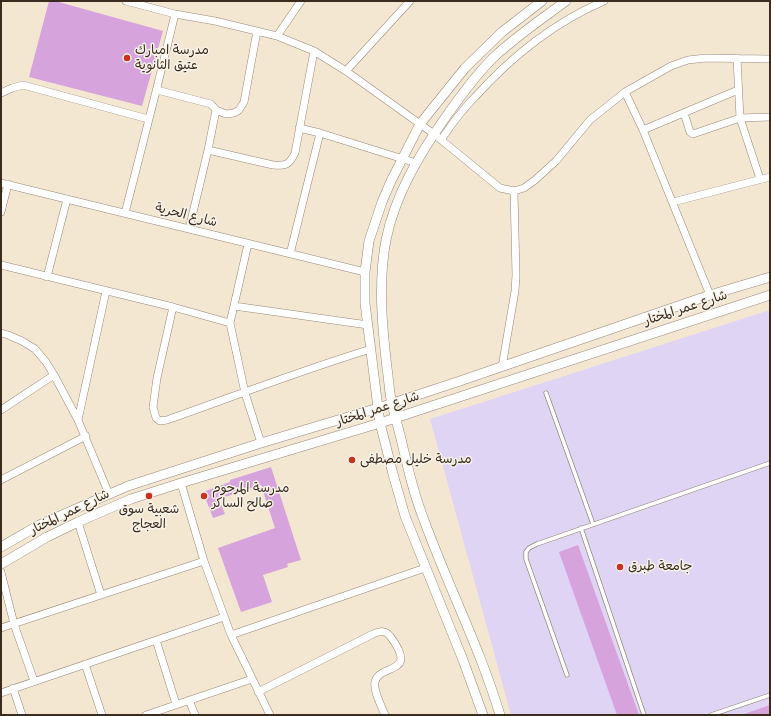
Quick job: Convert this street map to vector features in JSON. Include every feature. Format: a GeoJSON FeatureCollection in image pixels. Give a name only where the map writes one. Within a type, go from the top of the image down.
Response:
{"type":"FeatureCollection","features":[{"type":"Feature","properties":{"kind":"street"},"geometry":{"type":"LineString","coordinates":[[126,1],[175,14],[215,21],[277,36],[314,51],[346,71],[420,124],[500,188],[514,192],[524,188],[535,180],[556,161],[590,120],[625,92],[671,66],[688,60],[706,58],[770,59]]}},
{"type":"Feature","properties":{"kind":"street"},"geometry":{"type":"LineString","coordinates":[[277,36],[301,1]]}},
{"type":"Feature","properties":{"kind":"street"},"geometry":{"type":"LineString","coordinates":[[346,71],[410,1]]}},
{"type":"Feature","properties":{"kind":"street"},"geometry":{"type":"LineString","coordinates":[[483,715],[463,660],[405,516],[393,474],[380,423],[368,326],[365,272],[369,241],[382,202],[420,124],[465,68],[502,32],[542,1]]}},
{"type":"Feature","properties":{"kind":"street"},"geometry":{"type":"LineString","coordinates":[[437,137],[459,98],[474,79],[510,44],[566,1]]}},
{"type":"Feature","properties":{"kind":"street"},"geometry":{"type":"LineString","coordinates":[[500,715],[480,658],[423,518],[411,480],[392,403],[381,302],[386,240],[393,214],[403,188],[416,163],[437,137],[457,118],[474,97],[513,59],[534,42],[557,27],[604,1]]}},
{"type":"Feature","properties":{"kind":"street"},"geometry":{"type":"LineString","coordinates":[[125,213],[175,14]]}},
{"type":"Feature","properties":{"kind":"street"},"geometry":{"type":"LineString","coordinates":[[157,90],[211,104],[216,110],[226,114],[234,113],[239,110],[244,102],[257,31]]}},
{"type":"Feature","properties":{"kind":"street"},"geometry":{"type":"LineString","coordinates":[[208,150],[273,165],[281,166],[288,164],[295,153],[314,51]]}},
{"type":"Feature","properties":{"kind":"street"},"geometry":{"type":"LineString","coordinates":[[737,58],[740,118],[760,179]]}},
{"type":"Feature","properties":{"kind":"street"},"geometry":{"type":"LineString","coordinates":[[1,94],[12,88],[23,85],[148,119]]}},
{"type":"Feature","properties":{"kind":"street"},"geometry":{"type":"LineString","coordinates":[[643,130],[738,90]]}},
{"type":"Feature","properties":{"kind":"street"},"geometry":{"type":"LineString","coordinates":[[625,92],[643,130],[710,295]]}},
{"type":"Feature","properties":{"kind":"street"},"geometry":{"type":"LineString","coordinates":[[189,229],[216,110]]}},
{"type":"Feature","properties":{"kind":"street"},"geometry":{"type":"LineString","coordinates":[[684,113],[690,132],[693,134],[740,118],[770,117]]}},
{"type":"Feature","properties":{"kind":"street"},"geometry":{"type":"LineString","coordinates":[[299,128],[320,133],[416,163]]}},
{"type":"Feature","properties":{"kind":"street"},"geometry":{"type":"LineString","coordinates":[[290,254],[320,133]]}},
{"type":"Feature","properties":{"kind":"street"},"geometry":{"type":"LineString","coordinates":[[673,202],[770,177]]}},
{"type":"Feature","properties":{"kind":"street"},"geometry":{"type":"LineString","coordinates":[[1,212],[4,184]]}},
{"type":"Feature","properties":{"kind":"street","name":"شارع الحرية"},"geometry":{"type":"LineString","coordinates":[[4,184],[365,272]]}},
{"type":"Feature","properties":{"kind":"street"},"geometry":{"type":"LineString","coordinates":[[502,367],[515,291],[514,192]]}},
{"type":"Feature","properties":{"kind":"street"},"geometry":{"type":"LineString","coordinates":[[47,277],[67,199]]}},
{"type":"Feature","properties":{"kind":"street"},"geometry":{"type":"LineString","coordinates":[[248,244],[230,323],[245,392],[262,443]]}},
{"type":"Feature","properties":{"kind":"street"},"geometry":{"type":"LineString","coordinates":[[1,265],[173,307],[230,323]]}},
{"type":"Feature","properties":{"kind":"street","name":"شارع عمر المختار"},"geometry":{"type":"LineString","coordinates":[[1,547],[39,525],[128,486],[378,408],[710,295],[770,277]]}},
{"type":"Feature","properties":{"kind":"street"},"geometry":{"type":"LineString","coordinates":[[78,420],[106,291]]}},
{"type":"Feature","properties":{"kind":"street","name":"شارع عمر المختار"},"geometry":{"type":"LineString","coordinates":[[1,564],[47,537],[131,499],[396,418],[770,295]]}},
{"type":"Feature","properties":{"kind":"street"},"geometry":{"type":"LineString","coordinates":[[234,306],[368,326]]}},
{"type":"Feature","properties":{"kind":"street"},"geometry":{"type":"LineString","coordinates":[[173,307],[157,378],[153,407],[156,418],[160,421],[167,420],[297,373],[371,349]]}},
{"type":"Feature","properties":{"kind":"street"},"geometry":{"type":"LineString","coordinates":[[1,333],[15,338],[35,349],[46,362],[86,436],[109,494]]}},
{"type":"Feature","properties":{"kind":"street"},"geometry":{"type":"LineString","coordinates":[[1,410],[54,375]]}},
{"type":"Feature","properties":{"kind":"street"},"geometry":{"type":"LineString","coordinates":[[1,480],[86,436]]}},
{"type":"Feature","properties":{"kind":"street"},"geometry":{"type":"LineString","coordinates":[[181,483],[204,561],[224,617],[231,635],[270,715]]}},
{"type":"Feature","properties":{"kind":"street"},"geometry":{"type":"LineString","coordinates":[[78,522],[101,595]]}},
{"type":"Feature","properties":{"kind":"street"},"geometry":{"type":"LineString","coordinates":[[1,628],[204,561]]}},
{"type":"Feature","properties":{"kind":"street"},"geometry":{"type":"LineString","coordinates":[[231,635],[425,568]]}},
{"type":"Feature","properties":{"kind":"street"},"geometry":{"type":"LineString","coordinates":[[1,572],[14,624],[34,681]]}},
{"type":"Feature","properties":{"kind":"street"},"geometry":{"type":"LineString","coordinates":[[1,693],[224,617]]}},
{"type":"Feature","properties":{"kind":"street"},"geometry":{"type":"LineString","coordinates":[[258,692],[374,634],[381,631],[387,632],[394,642],[401,659],[399,664],[382,673],[375,680],[375,692],[385,715]]}},
{"type":"Feature","properties":{"kind":"street"},"geometry":{"type":"LineString","coordinates":[[156,640],[176,704]]}},
{"type":"Feature","properties":{"kind":"street"},"geometry":{"type":"LineString","coordinates":[[85,664],[102,715]]}},
{"type":"Feature","properties":{"kind":"street"},"geometry":{"type":"LineString","coordinates":[[146,715],[252,679]]}},
{"type":"Feature","properties":{"kind":"street"},"geometry":{"type":"LineString","coordinates":[[14,688],[22,715]]}},
{"type":"Feature","properties":{"kind":"street"},"geometry":{"type":"LineString","coordinates":[[190,700],[195,715]]}},
{"type":"Feature","properties":{"kind":"lane"},"geometry":{"type":"LineString","coordinates":[[546,393],[593,524]]}},
{"type":"Feature","properties":{"kind":"lane"},"geometry":{"type":"LineString","coordinates":[[566,675],[527,564],[525,556],[529,548],[593,524],[770,463]]}},
{"type":"Feature","properties":{"kind":"lane"},"geometry":{"type":"LineString","coordinates":[[582,528],[644,715]]}},
{"type":"Feature","properties":{"kind":"lane"},"geometry":{"type":"LineString","coordinates":[[711,715],[770,696]]}},
{"type":"Feature","properties":{"kind":"shaded area","name":"جامعة طبرق"},"geometry":{"type":"Polygon","coordinates":[[[770,310],[770,715],[511,715],[430,419],[770,310]]]}},
{"type":"Feature","properties":{"kind":"building"},"geometry":{"type":"Polygon","coordinates":[[[49,1],[55,1],[163,31],[142,106],[29,77],[49,1]]]}},
{"type":"Feature","properties":{"kind":"building"},"geometry":{"type":"Polygon","coordinates":[[[271,467],[301,560],[287,564],[288,567],[263,575],[272,602],[241,612],[218,548],[275,528],[261,485],[219,499],[225,514],[213,518],[203,492],[230,482],[230,480],[271,467]]]}},
{"type":"Feature","properties":{"kind":"building"},"geometry":{"type":"Polygon","coordinates":[[[578,545],[639,715],[617,715],[559,552],[578,545]]]}},
{"type":"Feature","properties":{"kind":"building"},"geometry":{"type":"Polygon","coordinates":[[[770,705],[770,715],[744,715],[744,714],[770,705]]]}},
{"type":"Feature","properties":{"kind":"place","name":"مدرسة امبارك عتيق الثانوية"},"geometry":{"type":"Point","coordinates":[127,58]}},
{"type":"Feature","properties":{"kind":"place","name":"مدرسة خليل مصطفى"},"geometry":{"type":"Point","coordinates":[352,460]}},
{"type":"Feature","properties":{"kind":"place","name":"شعبية سوق العجاج"},"geometry":{"type":"Point","coordinates":[149,496]}},
{"type":"Feature","properties":{"kind":"place","name":"مدرسة المرحوم صالح الساكر"},"geometry":{"type":"Point","coordinates":[204,496]}},
{"type":"Feature","properties":{"kind":"place","name":"جامعة طبرق"},"geometry":{"type":"Point","coordinates":[620,567]}}]}
